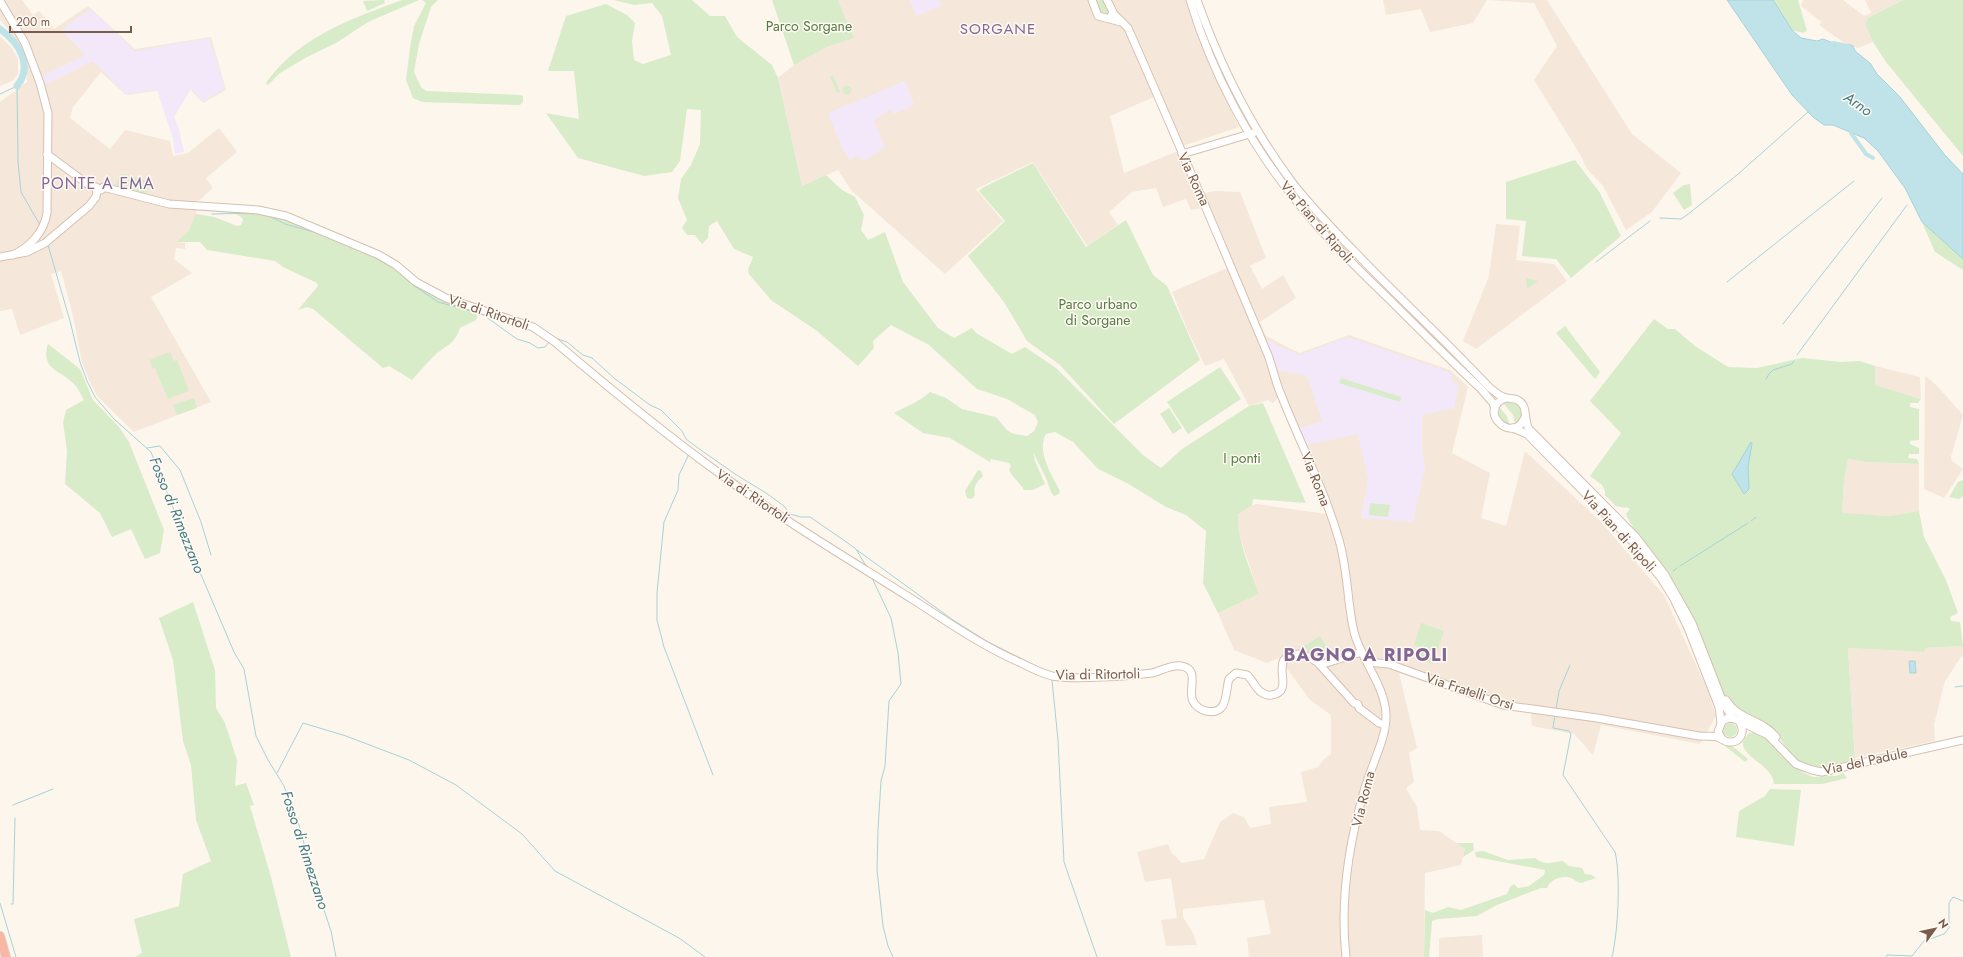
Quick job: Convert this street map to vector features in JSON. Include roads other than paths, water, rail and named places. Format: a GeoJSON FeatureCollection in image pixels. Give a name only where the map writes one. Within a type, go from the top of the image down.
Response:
{"type":"FeatureCollection","features":[{"type":"Feature","properties":{"kind":"highway"},"geometry":{"type":"LineString","coordinates":[[0,936],[6,957]]}},
{"type":"Feature","properties":{"kind":"main road"},"geometry":{"type":"LineString","coordinates":[[1092,0],[1098,16],[1124,23]]}},
{"type":"Feature","properties":{"kind":"main road"},"geometry":{"type":"LineString","coordinates":[[1107,0],[1113,13],[1107,19]]}},
{"type":"Feature","properties":{"kind":"main road","name":"Via Pian di Ripoli"},"geometry":{"type":"LineString","coordinates":[[1190,0],[1213,61],[1249,134],[1273,171],[1316,224],[1493,403],[1495,417],[1500,425],[1505,428],[1513,428],[1527,434],[1628,536],[1658,573],[1685,621],[1719,706],[1719,726]]}},
{"type":"Feature","properties":{"kind":"main road","name":"Via Pian di Ripoli"},"geometry":{"type":"LineString","coordinates":[[1196,0],[1225,71],[1257,132],[1292,183],[1325,221],[1490,388],[1506,398],[1514,398],[1522,403],[1529,429],[1635,536],[1666,575],[1692,623],[1724,705],[1733,718]]}},
{"type":"Feature","properties":{"kind":"main road"},"geometry":{"type":"LineString","coordinates":[[0,1],[22,38],[40,83],[48,113],[47,213],[42,230],[28,245],[13,255]]}},
{"type":"Feature","properties":{"kind":"main road","name":"Via Roma"},"geometry":{"type":"LineString","coordinates":[[1113,13],[1128,28],[1217,232],[1270,362],[1281,396],[1329,511],[1341,548],[1356,638],[1374,675],[1385,709],[1385,725],[1364,790],[1357,822],[1344,902],[1344,938],[1346,957]]}},
{"type":"Feature","properties":{"kind":"main road"},"geometry":{"type":"LineString","coordinates":[[1182,154],[1257,132]]}},
{"type":"Feature","properties":{"kind":"main road","name":"Via di Ritortoli"},"geometry":{"type":"LineString","coordinates":[[48,154],[90,186],[98,190],[169,204],[258,210],[286,216],[379,255],[396,265],[416,282],[446,298],[527,325],[553,340],[685,448],[721,475],[815,538],[994,651],[1040,672],[1061,677],[1111,676],[1147,674],[1181,666],[1188,669],[1193,676],[1194,684],[1191,696],[1194,703],[1202,709],[1211,711],[1218,709],[1224,704],[1228,682],[1231,676],[1236,673],[1248,675],[1257,689],[1265,694],[1274,694],[1279,692],[1284,685],[1283,662],[1291,656],[1302,654],[1319,664]]}},
{"type":"Feature","properties":{"kind":"main road"},"geometry":{"type":"LineString","coordinates":[[0,257],[31,251],[46,241],[89,206],[98,190]]}},
{"type":"Feature","properties":{"kind":"main road"},"geometry":{"type":"LineString","coordinates":[[1495,409],[1499,402],[1506,398]]}},
{"type":"Feature","properties":{"kind":"main road"},"geometry":{"type":"LineString","coordinates":[[1513,428],[1521,423],[1525,417]]}},
{"type":"Feature","properties":{"kind":"main road"},"geometry":{"type":"LineString","coordinates":[[1319,664],[1331,663],[1362,652]]}},
{"type":"Feature","properties":{"kind":"main road","name":"Via Fratelli Orsi"},"geometry":{"type":"LineString","coordinates":[[1367,662],[1382,662],[1395,666],[1504,705],[1706,736]]}},
{"type":"Feature","properties":{"kind":"main road"},"geometry":{"type":"LineString","coordinates":[[1319,664],[1357,705],[1379,723],[1385,725]]}},
{"type":"Feature","properties":{"kind":"main road","name":"Via Pian di Ripoli"},"geometry":{"type":"LineString","coordinates":[[1718,689],[1736,712],[1764,726],[1771,732],[1784,751]]}},
{"type":"Feature","properties":{"kind":"main road"},"geometry":{"type":"LineString","coordinates":[[1706,736],[1719,726],[1726,718],[1733,718]]}},
{"type":"Feature","properties":{"kind":"main road","name":"Via del Padule"},"geometry":{"type":"LineString","coordinates":[[1733,718],[1740,723],[1768,735],[1796,764],[1822,772],[1963,740]]}},
{"type":"Feature","properties":{"kind":"main road"},"geometry":{"type":"LineString","coordinates":[[1706,736],[1722,739],[1727,742],[1734,742],[1739,739],[1742,734],[1743,728],[1740,723]]}},
{"type":"Feature","properties":{"kind":"main road"},"geometry":{"type":"LineString","coordinates":[[1719,726],[1722,739]]}},
{"type":"Feature","properties":{"kind":"main road"},"geometry":{"type":"LineString","coordinates":[[1742,734],[1757,729]]}},
{"type":"Feature","properties":{"kind":"water","name":"Arno"},"geometry":{"type":"Polygon","coordinates":[[[1727,0],[1773,0],[1792,30],[1801,38],[1817,41],[1823,39],[1833,43],[1834,46],[1840,45],[1847,47],[1848,44],[1853,46],[1855,51],[1870,63],[1877,74],[1900,97],[1944,154],[1963,174],[1963,259],[1922,222],[1905,188],[1878,151],[1864,138],[1833,125],[1824,125],[1813,117],[1792,95],[1727,0]]]}},
{"type":"Feature","properties":{"kind":"water"},"geometry":{"type":"Polygon","coordinates":[[[1751,442],[1752,444],[1748,467],[1749,489],[1744,494],[1732,474],[1751,442]]]}},
{"type":"Feature","properties":{"kind":"water"},"geometry":{"type":"Polygon","coordinates":[[[1909,661],[1915,661],[1916,673],[1910,673],[1909,661]]]}},
{"type":"Feature","properties":{"kind":"waterway"},"geometry":{"type":"LineString","coordinates":[[0,29],[13,40],[22,54],[24,70],[22,78],[17,86]]}},
{"type":"Feature","properties":{"kind":"waterway"},"geometry":{"type":"LineString","coordinates":[[1833,43],[1848,46]]}},
{"type":"Feature","properties":{"kind":"waterway","name":"Fosso di Rimezzano"},"geometry":{"type":"LineString","coordinates":[[0,94],[17,86],[18,162],[21,192],[40,225]]}},
{"type":"Feature","properties":{"kind":"waterway"},"geometry":{"type":"LineString","coordinates":[[1660,218],[1681,219],[1687,215],[1737,175],[1808,112]]}},
{"type":"Feature","properties":{"kind":"waterway"},"geometry":{"type":"LineString","coordinates":[[1851,133],[1866,154],[1873,158]]}},
{"type":"Feature","properties":{"kind":"waterway"},"geometry":{"type":"LineString","coordinates":[[1727,282],[1854,181]]}},
{"type":"Feature","properties":{"kind":"waterway"},"geometry":{"type":"LineString","coordinates":[[1783,324],[1882,198]]}},
{"type":"Feature","properties":{"kind":"waterway"},"geometry":{"type":"LineString","coordinates":[[1797,355],[1907,205]]}},
{"type":"Feature","properties":{"kind":"waterway"},"geometry":{"type":"LineString","coordinates":[[212,214],[253,213],[269,216],[285,224],[321,234],[345,244]]}},
{"type":"Feature","properties":{"kind":"waterway"},"geometry":{"type":"LineString","coordinates":[[1596,262],[1650,221]]}},
{"type":"Feature","properties":{"kind":"waterway","name":"Fosso di Rimezzano"},"geometry":{"type":"LineString","coordinates":[[48,245],[80,362],[87,381],[95,397],[114,419],[151,452],[182,530],[234,652],[244,669],[256,736],[268,760],[284,786],[299,825],[314,880],[331,931],[336,957]]}},
{"type":"Feature","properties":{"kind":"waterway"},"geometry":{"type":"LineString","coordinates":[[370,255],[394,268],[413,285],[438,302],[482,314],[517,339],[530,343],[538,348],[545,347],[549,342]]}},
{"type":"Feature","properties":{"kind":"waterway"},"geometry":{"type":"LineString","coordinates":[[555,338],[567,342],[583,355],[592,358],[614,378],[650,405],[661,410],[682,431],[686,439],[735,474],[766,493],[784,506],[790,514],[801,517],[810,517],[856,549],[866,566]]}},
{"type":"Feature","properties":{"kind":"waterway"},"geometry":{"type":"LineString","coordinates":[[1766,379],[1773,370],[1792,364],[1794,361]]}},
{"type":"Feature","properties":{"kind":"waterway"},"geometry":{"type":"LineString","coordinates":[[147,448],[160,446],[180,470],[201,522],[211,555]]}},
{"type":"Feature","properties":{"kind":"waterway"},"geometry":{"type":"LineString","coordinates":[[689,454],[679,475],[678,490],[664,522],[657,593],[657,620],[664,647],[713,775]]}},
{"type":"Feature","properties":{"kind":"waterway"},"geometry":{"type":"LineString","coordinates":[[1751,521],[1756,517]]}},
{"type":"Feature","properties":{"kind":"waterway"},"geometry":{"type":"LineString","coordinates":[[1680,566],[1748,523]]}},
{"type":"Feature","properties":{"kind":"waterway"},"geometry":{"type":"LineString","coordinates":[[857,550],[953,620],[988,642],[1048,672]]}},
{"type":"Feature","properties":{"kind":"waterway"},"geometry":{"type":"LineString","coordinates":[[1673,571],[1677,568]]}},
{"type":"Feature","properties":{"kind":"waterway"},"geometry":{"type":"LineString","coordinates":[[872,578],[891,618],[898,653],[901,684],[889,701],[885,766],[881,781],[878,829],[877,870],[883,926],[888,946],[893,957]]}},
{"type":"Feature","properties":{"kind":"waterway"},"geometry":{"type":"LineString","coordinates":[[1556,709],[1559,691],[1570,665]]}},
{"type":"Feature","properties":{"kind":"waterway"},"geometry":{"type":"LineString","coordinates":[[1052,680],[1058,740],[1064,862],[1097,957]]}},
{"type":"Feature","properties":{"kind":"waterway"},"geometry":{"type":"LineString","coordinates":[[1955,687],[1963,686]]}},
{"type":"Feature","properties":{"kind":"waterway"},"geometry":{"type":"LineString","coordinates":[[1555,714],[1553,728],[1569,731],[1571,734],[1563,775],[1615,852],[1618,875],[1618,904],[1616,934],[1612,957]]}},
{"type":"Feature","properties":{"kind":"waterway"},"geometry":{"type":"LineString","coordinates":[[277,773],[303,723],[346,736],[409,760],[456,785],[522,834],[555,871],[679,938],[705,957]]}},
{"type":"Feature","properties":{"kind":"waterway"},"geometry":{"type":"LineString","coordinates":[[13,805],[53,789]]}},
{"type":"Feature","properties":{"kind":"waterway"},"geometry":{"type":"LineString","coordinates":[[11,904],[13,904],[15,818]]}},
{"type":"Feature","properties":{"kind":"waterway"},"geometry":{"type":"LineString","coordinates":[[1886,957],[1887,955],[1912,956],[1924,941],[1944,934],[1949,928],[1949,903],[1953,897],[1963,901]]}},
{"type":"Feature","properties":{"kind":"waterway"},"geometry":{"type":"LineString","coordinates":[[0,903],[16,957]]}},
{"type":"Feature","properties":{"kind":"district","name":"SORGANE"},"geometry":{"type":"Point","coordinates":[998,29]}},
{"type":"Feature","properties":{"kind":"district","name":"PONTE A EMA"},"geometry":{"type":"Point","coordinates":[98,183]}},
{"type":"Feature","properties":{"kind":"district","name":"BAGNO A RIPOLI"},"geometry":{"type":"Point","coordinates":[1366,655]}},
{"type":"Feature","properties":{"kind":"park label","name":"Parco Sorgane"},"geometry":{"type":"Point","coordinates":[809,26]}},
{"type":"Feature","properties":{"kind":"park label","name":"Parco urbano di Sorgane"},"geometry":{"type":"Point","coordinates":[1098,312]}},
{"type":"Feature","properties":{"kind":"park label","name":"I ponti"},"geometry":{"type":"Point","coordinates":[1242,458]}}]}
